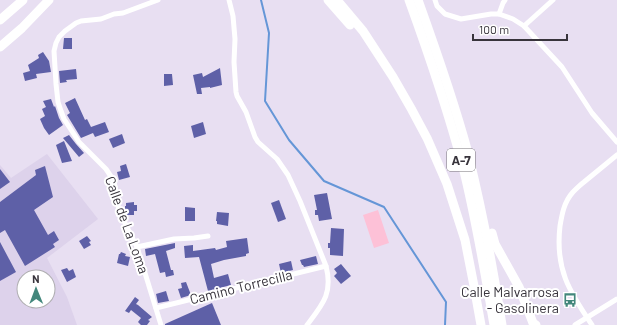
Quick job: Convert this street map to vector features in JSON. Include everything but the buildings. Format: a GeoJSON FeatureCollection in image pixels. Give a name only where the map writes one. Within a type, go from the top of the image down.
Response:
{"type":"FeatureCollection","features":[{"type":"Feature","properties":{"kind":"highway"},"geometry":{"type":"LineString","coordinates":[[0,20],[23,0]]}},
{"type":"Feature","properties":{"kind":"highway"},"geometry":{"type":"LineString","coordinates":[[0,47],[22,28],[49,0]]}},
{"type":"Feature","properties":{"kind":"highway"},"geometry":{"type":"LineString","coordinates":[[22,28],[33,21],[57,0]]}},
{"type":"Feature","properties":{"kind":"highway"},"geometry":{"type":"LineString","coordinates":[[328,0],[372,47]]}},
{"type":"Feature","properties":{"kind":"highway","name":"A-7"},"geometry":{"type":"LineString","coordinates":[[338,0],[363,31],[372,47],[393,77],[427,138],[447,184],[465,240],[481,325]]}},
{"type":"Feature","properties":{"kind":"highway","name":"A-7"},"geometry":{"type":"LineString","coordinates":[[409,0],[454,136],[480,244],[494,325]]}},
{"type":"Feature","properties":{"kind":"highway"},"geometry":{"type":"LineString","coordinates":[[418,0],[453,104],[481,206],[489,244],[502,325]]}},
{"type":"Feature","properties":{"kind":"highway"},"geometry":{"type":"LineString","coordinates":[[481,206],[495,244],[519,287],[533,323],[536,325]]}},
{"type":"Feature","properties":{"kind":"street","name":"Calle de La Loma"},"geometry":{"type":"LineString","coordinates":[[158,0],[123,14],[114,14],[101,18],[81,21],[64,31],[59,37],[54,51],[56,89],[64,119],[79,142],[102,164],[110,175],[115,186],[119,211],[137,247],[161,325]]}},
{"type":"Feature","properties":{"kind":"street"},"geometry":{"type":"LineString","coordinates":[[229,0],[235,39],[234,62],[237,96],[246,112],[258,142],[267,149],[288,175],[326,266],[329,283],[328,293],[307,325]]}},
{"type":"Feature","properties":{"kind":"street"},"geometry":{"type":"LineString","coordinates":[[435,0],[437,6],[445,14],[461,19],[499,14],[513,19],[524,26],[562,67],[592,113],[617,142]]}},
{"type":"Feature","properties":{"kind":"street"},"geometry":{"type":"LineString","coordinates":[[499,14],[502,3],[505,0]]}},
{"type":"Feature","properties":{"kind":"street"},"geometry":{"type":"LineString","coordinates":[[524,26],[553,0]]}},
{"type":"Feature","properties":{"kind":"street"},"geometry":{"type":"LineString","coordinates":[[592,325],[570,291],[564,276],[560,259],[559,238],[563,209],[566,201],[573,192],[617,155]]}},
{"type":"Feature","properties":{"kind":"street"},"geometry":{"type":"LineString","coordinates":[[137,247],[174,239],[208,236]]}},
{"type":"Feature","properties":{"kind":"street","name":"Camino Torrecilla"},"geometry":{"type":"LineString","coordinates":[[156,308],[326,266]]}},
{"type":"Feature","properties":{"kind":"street"},"geometry":{"type":"LineString","coordinates":[[574,325],[617,299]]}},
{"type":"Feature","properties":{"kind":"shaded area"},"geometry":{"type":"Polygon","coordinates":[[[47,154],[98,219],[47,258],[53,269],[16,269],[16,309],[56,309],[56,276],[67,297],[77,325],[0,325],[0,165],[11,178],[47,154]]]}},
{"type":"Feature","properties":{"kind":"shaded area"},"geometry":{"type":"Polygon","coordinates":[[[378,210],[389,243],[374,248],[363,215],[378,210]]]}},
{"type":"Feature","properties":{"kind":"waterway"},"geometry":{"type":"LineString","coordinates":[[261,0],[269,33],[265,101],[289,140],[324,181],[384,207],[446,302],[445,325]]}},
{"type":"Feature","properties":{"kind":"place","name":"Calle Malvarrosa - Gasolinera"},"geometry":{"type":"Point","coordinates":[570,300]}}]}
